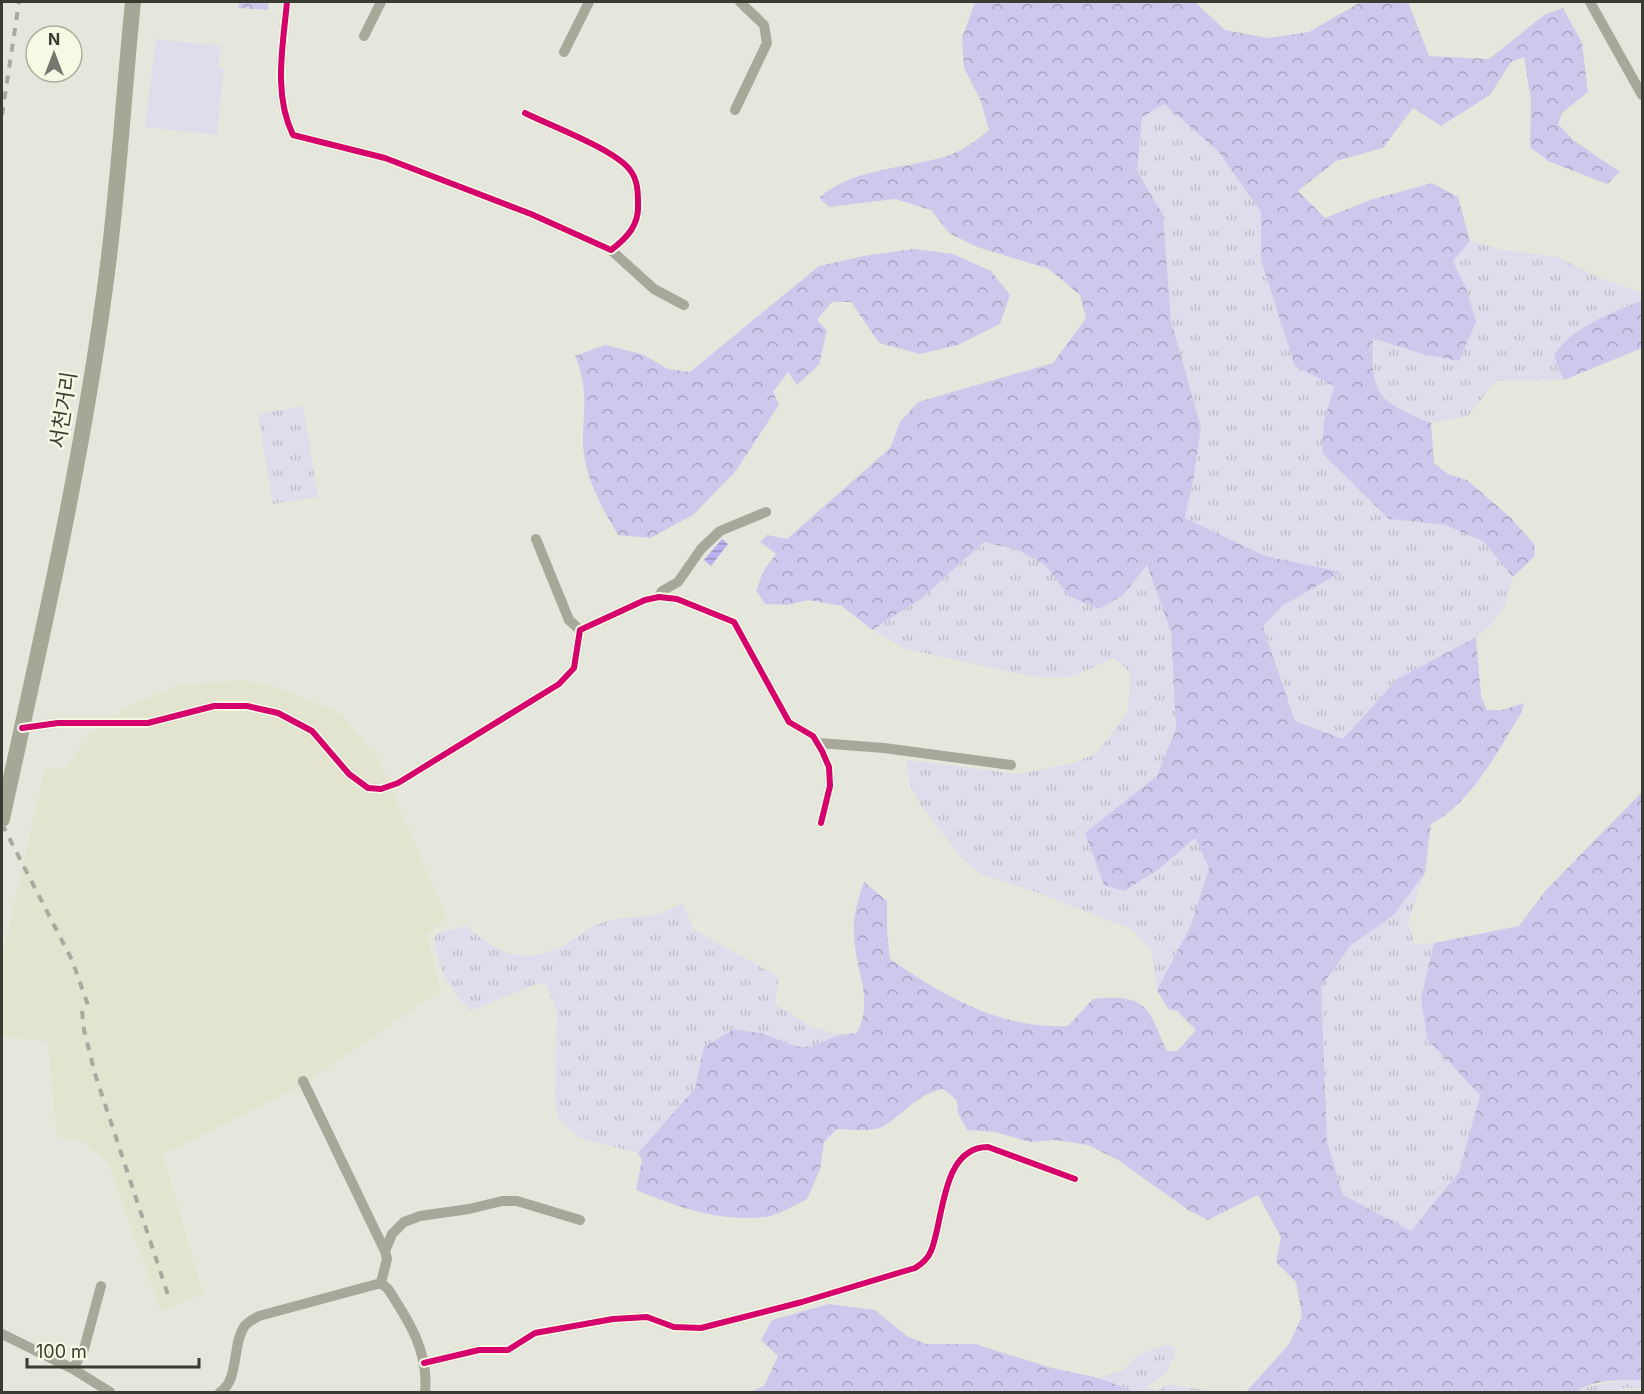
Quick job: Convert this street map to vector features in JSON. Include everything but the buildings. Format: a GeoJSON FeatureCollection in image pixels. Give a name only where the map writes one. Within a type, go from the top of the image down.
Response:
{"type":"FeatureCollection","features":[{"type":"Feature","properties":{"kind":"main road","name":"서천거리"},"geometry":{"type":"LineString","coordinates":[[2,819],[80,450],[103,304],[133,2]]}},
{"type":"Feature","properties":{"kind":"street"},"geometry":{"type":"LineString","coordinates":[[287,2],[281,76],[282,102],[293,135],[385,158],[531,214],[611,250],[654,289],[684,305]]}},
{"type":"Feature","properties":{"kind":"street"},"geometry":{"type":"LineString","coordinates":[[364,36],[381,2]]}},
{"type":"Feature","properties":{"kind":"street"},"geometry":{"type":"LineString","coordinates":[[564,52],[589,2]]}},
{"type":"Feature","properties":{"kind":"street"},"geometry":{"type":"LineString","coordinates":[[735,111],[767,43],[764,25],[741,2]]}},
{"type":"Feature","properties":{"kind":"street"},"geometry":{"type":"LineString","coordinates":[[1590,2],[1642,95]]}},
{"type":"Feature","properties":{"kind":"street"},"geometry":{"type":"LineString","coordinates":[[525,113],[615,157],[631,170],[638,187],[636,224],[611,250]]}},
{"type":"Feature","properties":{"kind":"street"},"geometry":{"type":"LineString","coordinates":[[659,597],[662,591],[678,582],[701,549],[720,531],[766,512]]}},
{"type":"Feature","properties":{"kind":"street"},"geometry":{"type":"LineString","coordinates":[[536,539],[569,620],[580,630]]}},
{"type":"Feature","properties":{"kind":"street"},"geometry":{"type":"LineString","coordinates":[[580,630],[636,604],[659,597],[677,599],[734,622],[789,722],[819,743],[885,748],[1011,765]]}},
{"type":"Feature","properties":{"kind":"street"},"geometry":{"type":"LineString","coordinates":[[22,728],[58,723],[148,723],[214,706],[247,706],[278,713],[312,731],[349,774],[369,788],[381,789],[398,783],[559,684],[574,668],[580,630]]}},
{"type":"Feature","properties":{"kind":"street"},"geometry":{"type":"LineString","coordinates":[[819,743],[829,767],[830,786],[821,823]]}},
{"type":"Feature","properties":{"kind":"street"},"geometry":{"type":"LineString","coordinates":[[303,1081],[385,1251],[387,1259],[381,1283]]}},
{"type":"Feature","properties":{"kind":"street"},"geometry":{"type":"LineString","coordinates":[[424,1363],[479,1350],[508,1350],[535,1333],[613,1319],[647,1317],[675,1327],[701,1328],[802,1302],[915,1268],[931,1252],[945,1193],[955,1167],[963,1157],[977,1147],[988,1147],[1076,1179]]}},
{"type":"Feature","properties":{"kind":"street"},"geometry":{"type":"LineString","coordinates":[[385,1251],[392,1234],[404,1222],[420,1216],[469,1209],[502,1201],[517,1201],[580,1220]]}},
{"type":"Feature","properties":{"kind":"street"},"geometry":{"type":"LineString","coordinates":[[381,1283],[408,1320],[419,1342],[427,1376],[425,1392]]}},
{"type":"Feature","properties":{"kind":"street"},"geometry":{"type":"LineString","coordinates":[[220,1392],[225,1389],[232,1372],[237,1343],[245,1325],[259,1316],[381,1283]]}},
{"type":"Feature","properties":{"kind":"street"},"geometry":{"type":"LineString","coordinates":[[73,1369],[87,1340],[101,1286]]}},
{"type":"Feature","properties":{"kind":"street"},"geometry":{"type":"LineString","coordinates":[[2,1334],[73,1369],[110,1392]]}},
{"type":"Feature","properties":{"kind":"shaded area"},"geometry":{"type":"Polygon","coordinates":[[[722,539],[728,544],[711,566],[704,560],[722,539]]]}},
{"type":"Feature","properties":{"kind":"shaded area"},"geometry":{"type":"Polygon","coordinates":[[[243,680],[283,689],[341,714],[378,758],[447,919],[427,934],[441,990],[309,1081],[163,1155],[203,1294],[161,1311],[109,1165],[81,1140],[57,1137],[48,1042],[5,1036],[2,1033],[2,957],[45,769],[64,769],[92,734],[119,711],[173,687],[243,680]]]}},
{"type":"Feature","properties":{"kind":"green space"},"geometry":{"type":"Polygon","coordinates":[[[239,2],[269,2],[268,10],[239,8],[239,2]]]}},
{"type":"Feature","properties":{"kind":"green space"},"geometry":{"type":"Polygon","coordinates":[[[975,2],[1195,2],[1225,30],[1268,38],[1309,32],[1361,2],[1408,2],[1429,56],[1489,59],[1544,15],[1563,8],[1582,43],[1588,92],[1562,113],[1558,124],[1573,140],[1620,172],[1607,184],[1548,161],[1530,147],[1531,100],[1524,57],[1511,62],[1490,95],[1441,126],[1413,108],[1383,148],[1336,161],[1298,191],[1325,218],[1370,200],[1432,183],[1458,197],[1470,241],[1453,261],[1467,291],[1476,322],[1459,361],[1419,353],[1373,338],[1374,374],[1377,386],[1389,402],[1431,423],[1434,463],[1448,474],[1467,480],[1510,517],[1534,544],[1535,556],[1513,577],[1483,541],[1445,525],[1389,519],[1322,453],[1324,422],[1334,386],[1295,366],[1261,260],[1261,212],[1218,151],[1164,104],[1142,117],[1137,171],[1163,215],[1171,321],[1201,427],[1185,518],[1265,556],[1341,572],[1282,606],[1263,627],[1295,721],[1343,739],[1397,679],[1476,637],[1481,696],[1487,710],[1502,710],[1524,703],[1522,712],[1483,774],[1459,803],[1446,815],[1431,824],[1425,873],[1393,916],[1351,945],[1321,987],[1327,1142],[1343,1195],[1411,1231],[1459,1172],[1480,1095],[1427,1039],[1421,998],[1434,943],[1519,926],[1546,890],[1642,792],[1642,1380],[1598,1382],[1576,1392],[1246,1392],[1289,1344],[1302,1316],[1296,1282],[1276,1262],[1281,1237],[1258,1195],[1208,1220],[1188,1210],[1118,1160],[1088,1145],[1055,1140],[1030,1142],[995,1132],[967,1130],[958,1113],[957,1100],[943,1089],[918,1099],[879,1128],[837,1129],[824,1142],[820,1170],[807,1199],[776,1214],[748,1218],[715,1215],[667,1202],[636,1190],[642,1160],[638,1153],[695,1088],[704,1047],[734,1029],[761,1033],[795,1046],[810,1047],[839,1035],[857,1033],[862,1021],[864,997],[855,950],[854,923],[864,882],[887,901],[890,959],[931,986],[974,1008],[1019,1022],[1043,1026],[1068,1026],[1093,999],[1125,999],[1136,1001],[1150,1014],[1167,1051],[1177,1051],[1196,1030],[1177,1011],[1168,1009],[1157,990],[1191,925],[1209,868],[1195,838],[1159,869],[1124,891],[1104,885],[1085,833],[1157,776],[1176,729],[1171,632],[1147,565],[1123,595],[1099,609],[1069,596],[1045,565],[1018,550],[984,542],[922,598],[872,630],[842,606],[808,600],[787,605],[765,604],[756,590],[764,570],[776,554],[760,542],[767,535],[787,539],[890,448],[900,422],[918,402],[1053,363],[1086,318],[1080,295],[1049,269],[977,247],[949,233],[931,210],[895,199],[829,207],[819,198],[848,180],[864,174],[950,155],[976,141],[989,130],[980,99],[964,68],[962,38],[975,2]]]}},
{"type":"Feature","properties":{"kind":"green space"},"geometry":{"type":"Polygon","coordinates":[[[156,39],[221,46],[218,68],[224,69],[217,135],[145,127],[156,39]]]}},
{"type":"Feature","properties":{"kind":"green space"},"geometry":{"type":"Polygon","coordinates":[[[1164,104],[1218,151],[1261,212],[1261,260],[1334,386],[1324,422],[1389,519],[1445,525],[1484,541],[1513,577],[1504,608],[1489,627],[1476,637],[1397,679],[1343,739],[1295,721],[1263,627],[1282,606],[1340,572],[1265,556],[1185,518],[1201,427],[1171,321],[1167,280],[1137,171],[1142,117],[1164,104]]]}},
{"type":"Feature","properties":{"kind":"green space"},"geometry":{"type":"Polygon","coordinates":[[[1470,241],[1504,250],[1558,257],[1597,277],[1642,293],[1642,301],[1623,307],[1554,357],[1564,380],[1496,381],[1468,416],[1431,423],[1390,405],[1375,385],[1373,338],[1419,353],[1467,291],[1453,261],[1470,241]]]}},
{"type":"Feature","properties":{"kind":"green space"},"geometry":{"type":"Polygon","coordinates":[[[915,249],[953,254],[991,271],[1010,295],[1000,324],[958,345],[920,354],[879,343],[851,302],[832,302],[817,320],[827,331],[819,365],[797,385],[788,372],[773,392],[779,405],[735,472],[693,515],[650,538],[618,535],[590,480],[584,456],[584,389],[575,356],[605,345],[642,354],[668,369],[690,372],[819,266],[869,255],[915,249]]]}},
{"type":"Feature","properties":{"kind":"green space"},"geometry":{"type":"Polygon","coordinates":[[[1642,301],[1642,348],[1564,380],[1554,357],[1559,348],[1579,330],[1642,301]]]}},
{"type":"Feature","properties":{"kind":"green space"},"geometry":{"type":"Polygon","coordinates":[[[303,406],[318,497],[273,504],[258,414],[303,406]]]}},
{"type":"Feature","properties":{"kind":"green space"},"geometry":{"type":"Polygon","coordinates":[[[984,542],[1018,550],[1045,565],[1069,596],[1123,595],[1147,565],[1171,632],[1176,729],[1157,776],[1086,834],[1159,869],[1195,837],[1209,867],[1191,925],[1157,990],[1151,950],[1131,929],[1033,891],[980,874],[959,855],[920,804],[909,783],[907,760],[1019,774],[1073,763],[1097,753],[1128,711],[1130,672],[1114,658],[1071,677],[1034,677],[906,649],[872,630],[922,598],[984,542]]]}},
{"type":"Feature","properties":{"kind":"green space"},"geometry":{"type":"Polygon","coordinates":[[[1425,873],[1408,922],[1415,945],[1434,943],[1421,998],[1427,1039],[1480,1094],[1459,1172],[1411,1231],[1343,1195],[1327,1142],[1320,987],[1351,945],[1393,916],[1425,873]]]}},
{"type":"Feature","properties":{"kind":"green space"},"geometry":{"type":"Polygon","coordinates":[[[683,903],[693,929],[779,977],[775,1004],[812,1027],[839,1035],[810,1047],[795,1046],[761,1033],[734,1029],[704,1047],[695,1088],[638,1153],[579,1138],[558,1118],[555,1097],[557,1009],[545,984],[536,984],[470,1011],[456,994],[440,966],[435,934],[466,926],[501,950],[525,956],[538,955],[566,944],[598,924],[657,914],[683,903]]]}},
{"type":"Feature","properties":{"kind":"green space"},"geometry":{"type":"Polygon","coordinates":[[[829,1304],[875,1310],[907,1336],[926,1344],[975,1344],[1052,1368],[1099,1378],[1131,1390],[1131,1392],[750,1392],[764,1386],[778,1356],[761,1340],[772,1320],[829,1304]]]}},
{"type":"Feature","properties":{"kind":"green space"},"geometry":{"type":"Polygon","coordinates":[[[1168,1344],[1177,1349],[1167,1372],[1147,1387],[1157,1391],[1169,1384],[1215,1392],[1131,1392],[1131,1390],[1099,1378],[1123,1370],[1138,1355],[1168,1344]]]}},
{"type":"Feature","properties":{"kind":"green space"},"geometry":{"type":"Polygon","coordinates":[[[1625,1380],[1642,1380],[1642,1389],[1576,1392],[1581,1388],[1625,1380]]]}},
{"type":"Feature","properties":{"kind":"railway"},"geometry":{"type":"LineString","coordinates":[[2,115],[19,2]]}},
{"type":"Feature","properties":{"kind":"railway"},"geometry":{"type":"LineString","coordinates":[[2,824],[72,960],[89,1008]]}},
{"type":"Feature","properties":{"kind":"railway"},"geometry":{"type":"LineString","coordinates":[[82,1011],[84,1030],[95,1074],[170,1301]]}},
{"type":"Feature","properties":{"kind":"cycle path"},"geometry":{"type":"LineString","coordinates":[[287,2],[281,87],[283,103],[293,135],[385,158],[531,214],[611,250],[627,236],[636,219],[638,191],[633,174],[622,162],[597,146],[525,113]]}},
{"type":"Feature","properties":{"kind":"cycle path"},"geometry":{"type":"LineString","coordinates":[[22,728],[58,723],[148,723],[214,706],[247,706],[278,713],[312,731],[349,774],[368,788],[381,789],[398,783],[559,684],[574,668],[580,630],[645,600],[659,597],[677,599],[734,622],[789,722],[813,736],[829,767],[830,786],[821,823]]}},
{"type":"Feature","properties":{"kind":"cycle path"},"geometry":{"type":"LineString","coordinates":[[424,1363],[479,1350],[508,1350],[535,1333],[613,1319],[647,1317],[674,1327],[701,1328],[802,1302],[915,1268],[926,1259],[931,1251],[942,1204],[953,1172],[961,1159],[973,1150],[988,1147],[1075,1179]]}}]}
